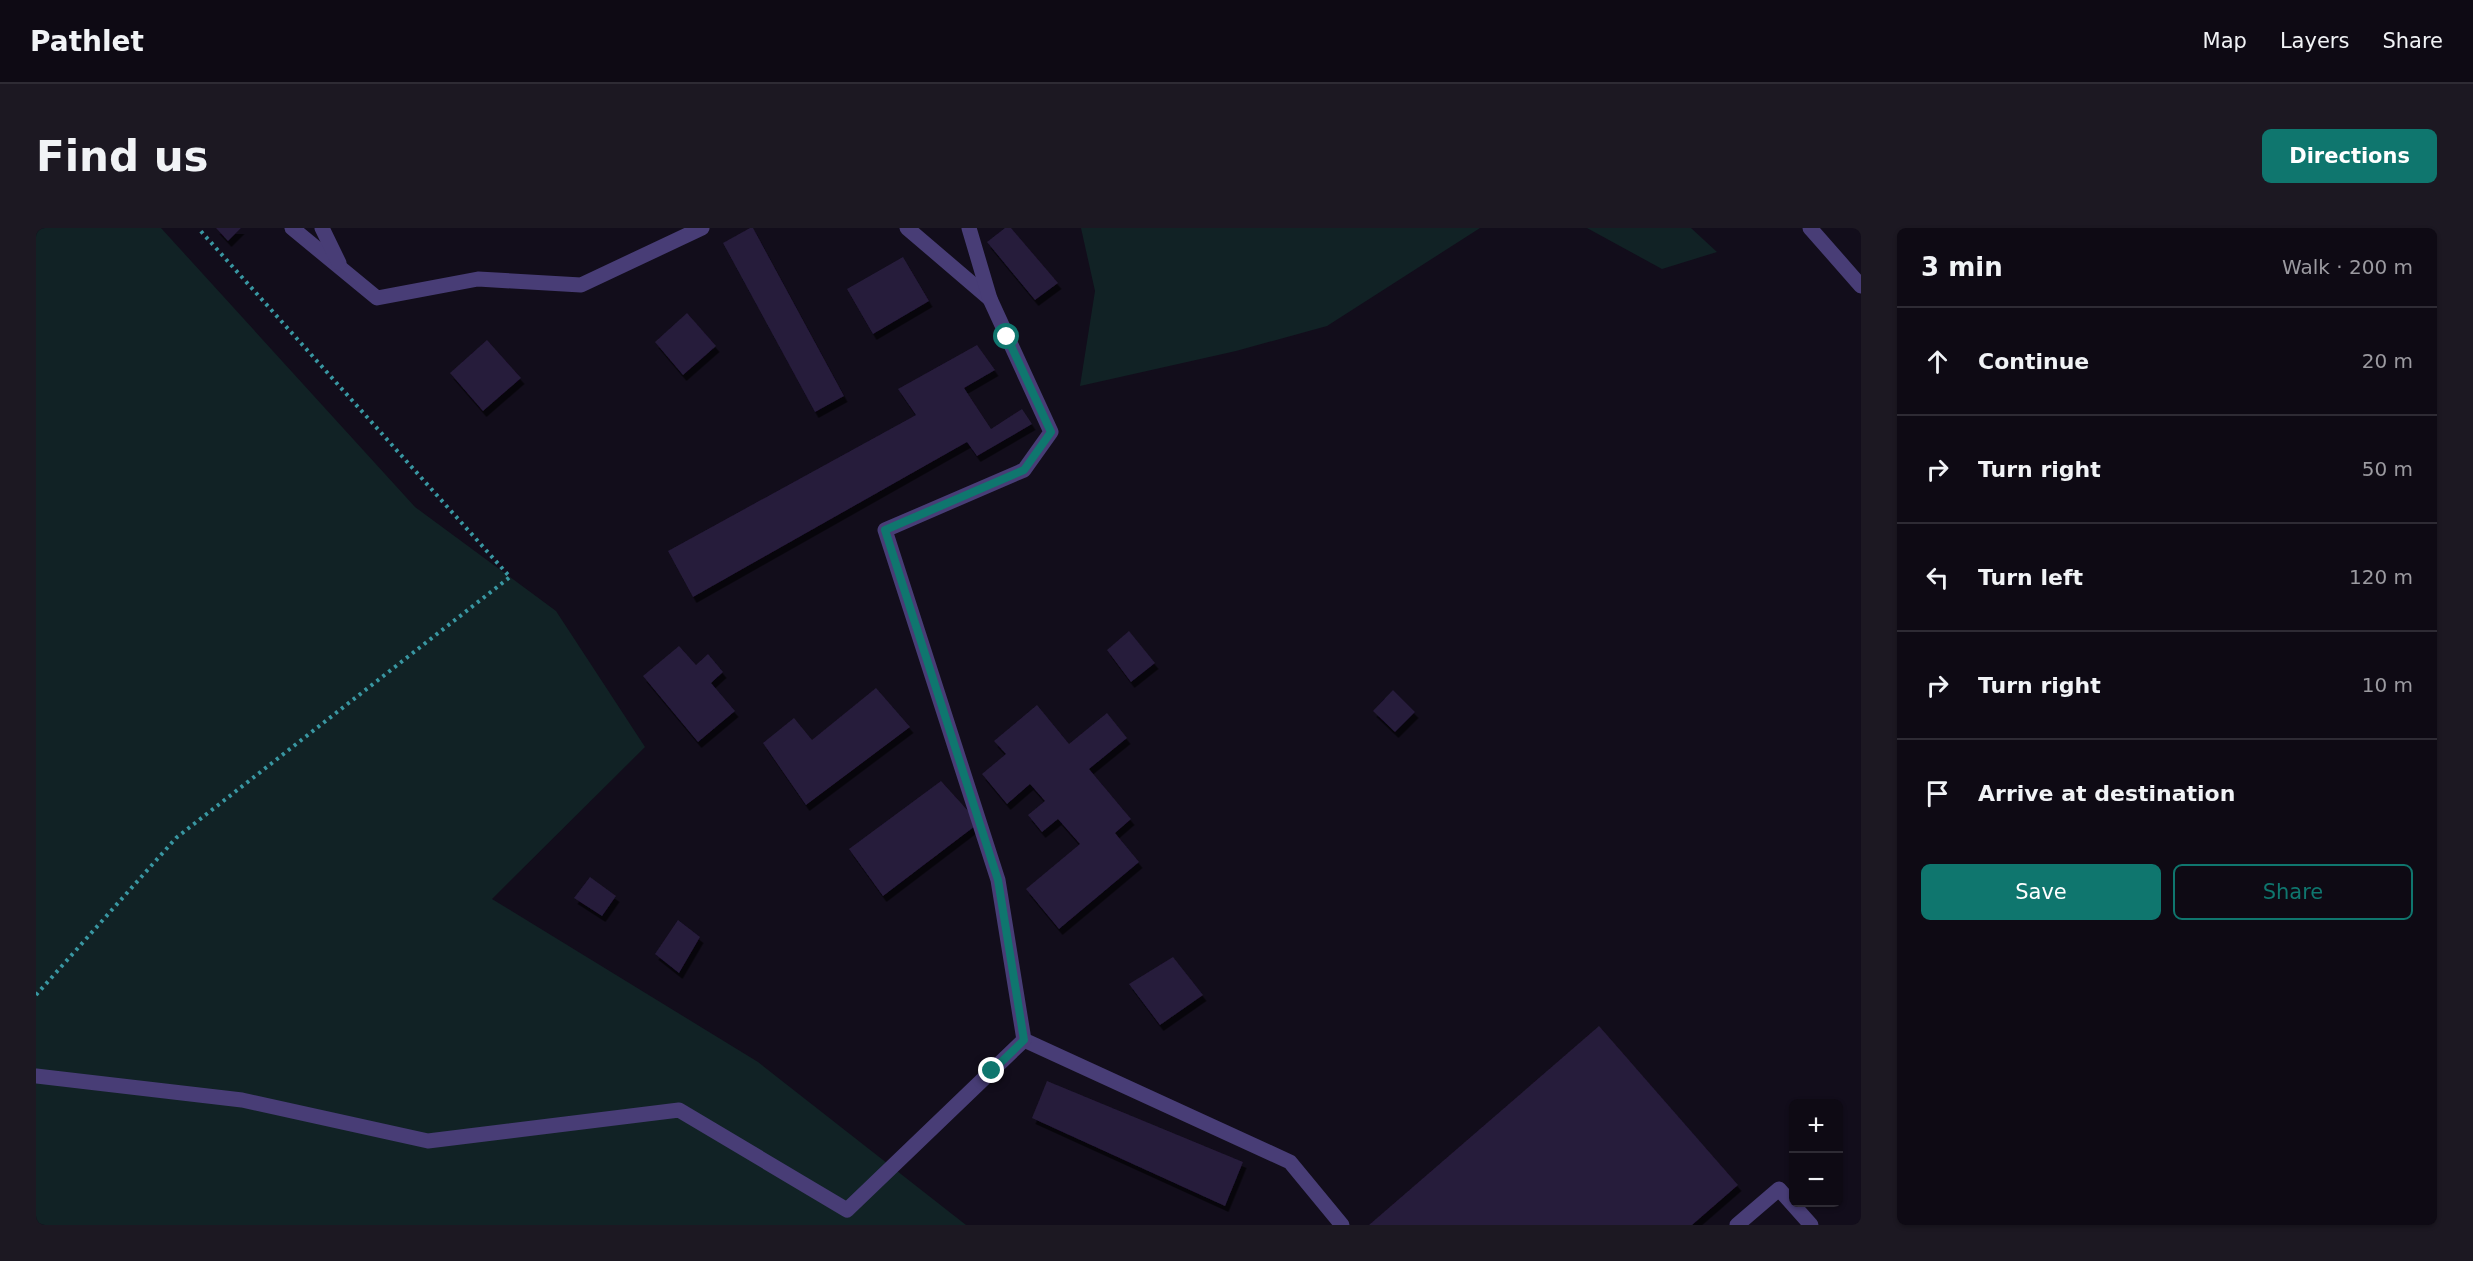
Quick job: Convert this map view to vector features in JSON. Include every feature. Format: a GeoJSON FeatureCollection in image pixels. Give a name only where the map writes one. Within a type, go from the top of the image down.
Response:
{"type":"FeatureCollection","features":[{"type":"Feature","properties":{"kind":"street"},"geometry":{"type":"LineString","coordinates":[[292,228],[377,298],[478,279],[581,285],[702,228]]}},
{"type":"Feature","properties":{"kind":"street"},"geometry":{"type":"LineString","coordinates":[[322,228],[341,269]]}},
{"type":"Feature","properties":{"kind":"street"},"geometry":{"type":"LineString","coordinates":[[907,228],[990,299]]}},
{"type":"Feature","properties":{"kind":"street"},"geometry":{"type":"LineString","coordinates":[[969,228],[990,299],[1051,432],[1024,470],[885,530],[998,880],[1024,1040]]}},
{"type":"Feature","properties":{"kind":"street"},"geometry":{"type":"LineString","coordinates":[[1810,228],[1861,286]]}},
{"type":"Feature","properties":{"kind":"street"},"geometry":{"type":"LineString","coordinates":[[36,1076],[242,1100],[428,1141],[679,1110],[847,1210],[1024,1040]]}},
{"type":"Feature","properties":{"kind":"street"},"geometry":{"type":"LineString","coordinates":[[1024,1040],[1290,1162],[1342,1225]]}},
{"type":"Feature","properties":{"kind":"street"},"geometry":{"type":"LineString","coordinates":[[1737,1225],[1779,1189],[1811,1225]]}},
{"type":"Feature","properties":{"kind":"path"},"geometry":{"type":"LineString","coordinates":[[36,995],[176,838],[510,578],[198,228]]}},
{"type":"Feature","properties":{"kind":"shaded area"},"geometry":{"type":"Polygon","coordinates":[[[36,228],[161,228],[415,507],[556,611],[645,747],[492,899],[758,1062],[966,1225],[36,1225],[36,228]]]}},
{"type":"Feature","properties":{"kind":"shaded area"},"geometry":{"type":"Polygon","coordinates":[[[1081,228],[1480,228],[1327,326],[1236,351],[1080,386],[1095,291],[1081,228]]]}},
{"type":"Feature","properties":{"kind":"shaded area"},"geometry":{"type":"Polygon","coordinates":[[[1587,228],[1691,228],[1717,252],[1662,269],[1587,228]]]}},
{"type":"Feature","properties":{"kind":"building"},"geometry":{"type":"Polygon","coordinates":[[[216,228],[241,228],[228,241],[216,228]]]}},
{"type":"Feature","properties":{"kind":"building"},"geometry":{"type":"Polygon","coordinates":[[[753,228],[844,396],[815,412],[723,243],[753,228]]]}},
{"type":"Feature","properties":{"kind":"building"},"geometry":{"type":"Polygon","coordinates":[[[1005,228],[1011,228],[1058,283],[1035,300],[987,242],[1005,228]]]}},
{"type":"Feature","properties":{"kind":"building"},"geometry":{"type":"Polygon","coordinates":[[[903,257],[929,301],[873,334],[847,289],[903,257]]]}},
{"type":"Feature","properties":{"kind":"building"},"geometry":{"type":"Polygon","coordinates":[[[687,313],[716,346],[683,375],[655,342],[687,313]]]}},
{"type":"Feature","properties":{"kind":"building"},"geometry":{"type":"Polygon","coordinates":[[[487,340],[521,378],[483,411],[450,373],[487,340]]]}},
{"type":"Feature","properties":{"kind":"building"},"geometry":{"type":"Polygon","coordinates":[[[977,345],[995,370],[964,388],[991,429],[1022,409],[1032,424],[977,456],[967,442],[693,597],[668,551],[916,415],[898,389],[977,345]]]}},
{"type":"Feature","properties":{"kind":"building"},"geometry":{"type":"Polygon","coordinates":[[[1129,631],[1155,663],[1131,682],[1107,650],[1129,631]]]}},
{"type":"Feature","properties":{"kind":"building"},"geometry":{"type":"Polygon","coordinates":[[[679,646],[696,665],[708,654],[723,672],[711,683],[735,711],[698,742],[643,676],[679,646]]]}},
{"type":"Feature","properties":{"kind":"building"},"geometry":{"type":"Polygon","coordinates":[[[876,688],[910,727],[806,805],[763,743],[794,718],[812,740],[876,688]]]}},
{"type":"Feature","properties":{"kind":"building"},"geometry":{"type":"Polygon","coordinates":[[[1393,690],[1415,712],[1395,732],[1373,711],[1393,690]]]}},
{"type":"Feature","properties":{"kind":"building"},"geometry":{"type":"Polygon","coordinates":[[[1037,705],[1069,744],[1107,713],[1127,738],[1089,769],[1131,819],[1115,833],[1139,862],[1059,929],[1026,889],[1080,844],[1058,819],[1042,832],[1028,815],[1045,801],[1030,784],[1007,804],[982,774],[1006,754],[994,741],[1037,705]]]}},
{"type":"Feature","properties":{"kind":"building"},"geometry":{"type":"Polygon","coordinates":[[[941,781],[979,823],[883,896],[849,849],[941,781]]]}},
{"type":"Feature","properties":{"kind":"building"},"geometry":{"type":"Polygon","coordinates":[[[590,877],[616,896],[602,916],[574,898],[590,877]]]}},
{"type":"Feature","properties":{"kind":"building"},"geometry":{"type":"Polygon","coordinates":[[[678,920],[700,937],[679,973],[655,954],[678,920]]]}},
{"type":"Feature","properties":{"kind":"building"},"geometry":{"type":"Polygon","coordinates":[[[1173,957],[1203,995],[1160,1025],[1129,984],[1173,957]]]}},
{"type":"Feature","properties":{"kind":"building"},"geometry":{"type":"Polygon","coordinates":[[[1599,1026],[1738,1185],[1692,1225],[1369,1225],[1599,1026]]]}},
{"type":"Feature","properties":{"kind":"building"},"geometry":{"type":"Polygon","coordinates":[[[1047,1081],[1243,1162],[1225,1206],[1032,1118],[1047,1081]]]}},
{"type":"Feature","properties":{"kind":"route"},"geometry":{"type":"LineString","coordinates":[[992,1071],[1024,1040],[998,880],[885,530],[1024,470],[1051,432],[1007,337]]}}]}
